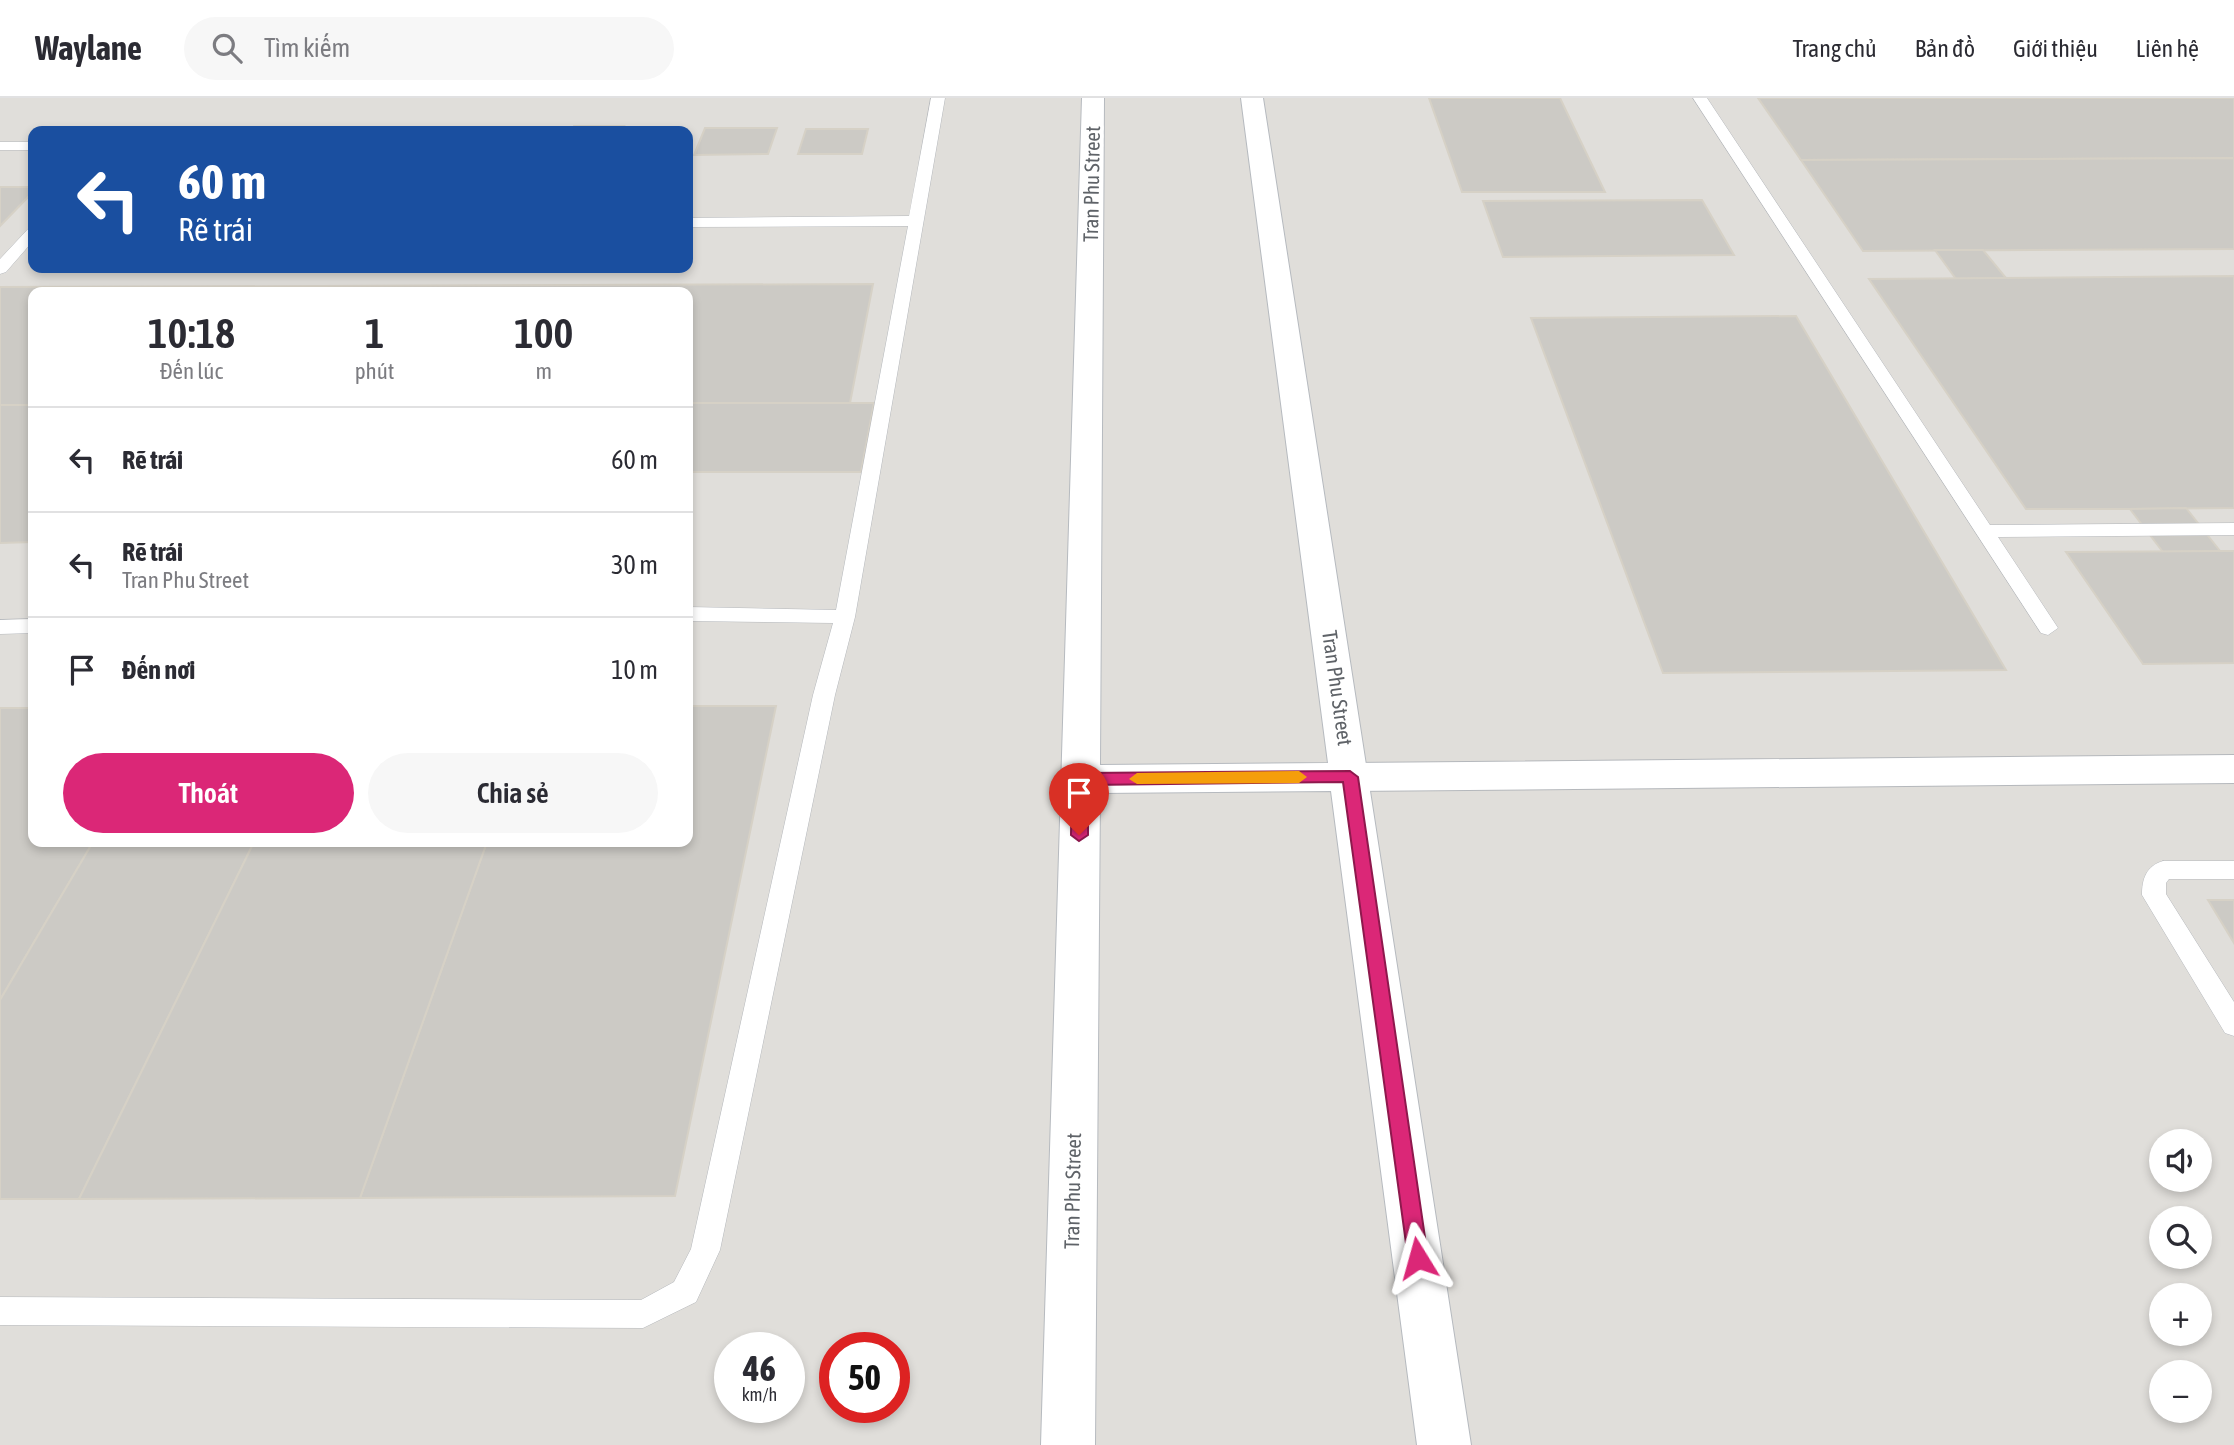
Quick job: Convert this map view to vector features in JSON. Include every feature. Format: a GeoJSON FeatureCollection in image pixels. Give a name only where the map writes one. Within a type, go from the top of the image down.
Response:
{"type":"FeatureCollection","features":[{"type":"Feature","properties":{"kind":"main road","name":"Tran Phu Street"},"geometry":{"type":"LineString","coordinates":[[1068,1445],[1093,98]]}},
{"type":"Feature","properties":{"kind":"main road","name":"Tran Phu Street"},"geometry":{"type":"LineString","coordinates":[[1252,98],[1444,1445]]}},
{"type":"Feature","properties":{"kind":"main road"},"geometry":{"type":"LineString","coordinates":[[1080,779],[2234,769]]}},
{"type":"Feature","properties":{"kind":"lane"},"geometry":{"type":"LineString","coordinates":[[0,1311],[643,1314],[685,1292],[705,1250],[824,695],[845,617],[938,98]]}},
{"type":"Feature","properties":{"kind":"lane"},"geometry":{"type":"LineString","coordinates":[[1700,98],[2048,628]]}},
{"type":"Feature","properties":{"kind":"lane"},"geometry":{"type":"LineString","coordinates":[[0,146],[28,146]]}},
{"type":"Feature","properties":{"kind":"lane"},"geometry":{"type":"LineString","coordinates":[[693,222],[916,221]]}},
{"type":"Feature","properties":{"kind":"lane"},"geometry":{"type":"LineString","coordinates":[[0,269],[28,238]]}},
{"type":"Feature","properties":{"kind":"lane"},"geometry":{"type":"LineString","coordinates":[[1984,531],[2234,529]]}},
{"type":"Feature","properties":{"kind":"lane"},"geometry":{"type":"LineString","coordinates":[[693,614],[768,613],[845,617]]}},
{"type":"Feature","properties":{"kind":"lane"},"geometry":{"type":"LineString","coordinates":[[0,626],[28,626]]}},
{"type":"Feature","properties":{"kind":"lane"},"geometry":{"type":"LineString","coordinates":[[2234,870],[2163,870],[2154,880],[2154,895],[2234,1025]]}},
{"type":"Feature","properties":{"kind":"shaded area"},"geometry":{"type":"Polygon","coordinates":[[[0,98],[2234,98],[2234,1445],[0,1445],[0,98]]]}},
{"type":"Feature","properties":{"kind":"building"},"geometry":{"type":"Polygon","coordinates":[[[1429,98],[1560,98],[1605,192],[1462,192],[1429,98]]]}},
{"type":"Feature","properties":{"kind":"building"},"geometry":{"type":"Polygon","coordinates":[[[1758,98],[2234,98],[2234,158],[1801,160],[1758,98]]]}},
{"type":"Feature","properties":{"kind":"building"},"geometry":{"type":"Polygon","coordinates":[[[705,128],[777,128],[768,154],[694,155],[705,128]]]}},
{"type":"Feature","properties":{"kind":"building"},"geometry":{"type":"Polygon","coordinates":[[[806,129],[868,129],[862,154],[798,154],[806,129]]]}},
{"type":"Feature","properties":{"kind":"building"},"geometry":{"type":"Polygon","coordinates":[[[2234,158],[2234,249],[1863,251],[1801,160],[2234,158]]]}},
{"type":"Feature","properties":{"kind":"building"},"geometry":{"type":"Polygon","coordinates":[[[0,187],[28,187],[28,197],[0,226],[0,187]]]}},
{"type":"Feature","properties":{"kind":"building"},"geometry":{"type":"Polygon","coordinates":[[[1702,200],[1734,255],[1503,257],[1483,201],[1702,200]]]}},
{"type":"Feature","properties":{"kind":"building"},"geometry":{"type":"Polygon","coordinates":[[[1935,250],[1983,250],[2006,278],[1956,279],[1935,250]]]}},
{"type":"Feature","properties":{"kind":"building"},"geometry":{"type":"Polygon","coordinates":[[[2234,276],[2234,508],[2130,509],[2026,509],[1869,279],[2234,276]]]}},
{"type":"Feature","properties":{"kind":"building"},"geometry":{"type":"Polygon","coordinates":[[[873,284],[850,403],[693,403],[693,287],[28,287],[28,405],[0,405],[0,287],[873,284]]]}},
{"type":"Feature","properties":{"kind":"building"},"geometry":{"type":"Polygon","coordinates":[[[1796,316],[2006,670],[1663,673],[1531,318],[1796,316]]]}},
{"type":"Feature","properties":{"kind":"building"},"geometry":{"type":"Polygon","coordinates":[[[693,403],[874,403],[861,472],[693,472],[693,403]]]}},
{"type":"Feature","properties":{"kind":"building"},"geometry":{"type":"Polygon","coordinates":[[[0,405],[28,405],[28,542],[0,543],[0,405]]]}},
{"type":"Feature","properties":{"kind":"building"},"geometry":{"type":"Polygon","coordinates":[[[2186,508],[2220,551],[2163,552],[2130,509],[2186,508]]]}},
{"type":"Feature","properties":{"kind":"building"},"geometry":{"type":"Polygon","coordinates":[[[2234,551],[2234,663],[2143,664],[2066,552],[2234,551]]]}},
{"type":"Feature","properties":{"kind":"building"},"geometry":{"type":"Polygon","coordinates":[[[693,706],[776,706],[675,1196],[360,1198],[485,847],[693,847],[693,706]]]}},
{"type":"Feature","properties":{"kind":"building"},"geometry":{"type":"Polygon","coordinates":[[[0,708],[28,708],[28,847],[90,847],[0,1000],[0,708]]]}},
{"type":"Feature","properties":{"kind":"building"},"geometry":{"type":"Polygon","coordinates":[[[90,847],[252,847],[79,1199],[0,1199],[0,1000],[90,847]]]}},
{"type":"Feature","properties":{"kind":"building"},"geometry":{"type":"Polygon","coordinates":[[[252,847],[485,847],[360,1198],[79,1199],[252,847]]]}},
{"type":"Feature","properties":{"kind":"building"},"geometry":{"type":"Polygon","coordinates":[[[2208,900],[2234,900],[2234,943],[2208,900]]]}},
{"type":"Feature","properties":{"kind":"slow traffic"},"geometry":{"type":"LineString","coordinates":[[1137,779],[1299,777]]}},
{"type":"Feature","properties":{"kind":"route"},"geometry":{"type":"LineString","coordinates":[[1079,835],[1080,779],[1350,777],[1418,1258]]}}]}
